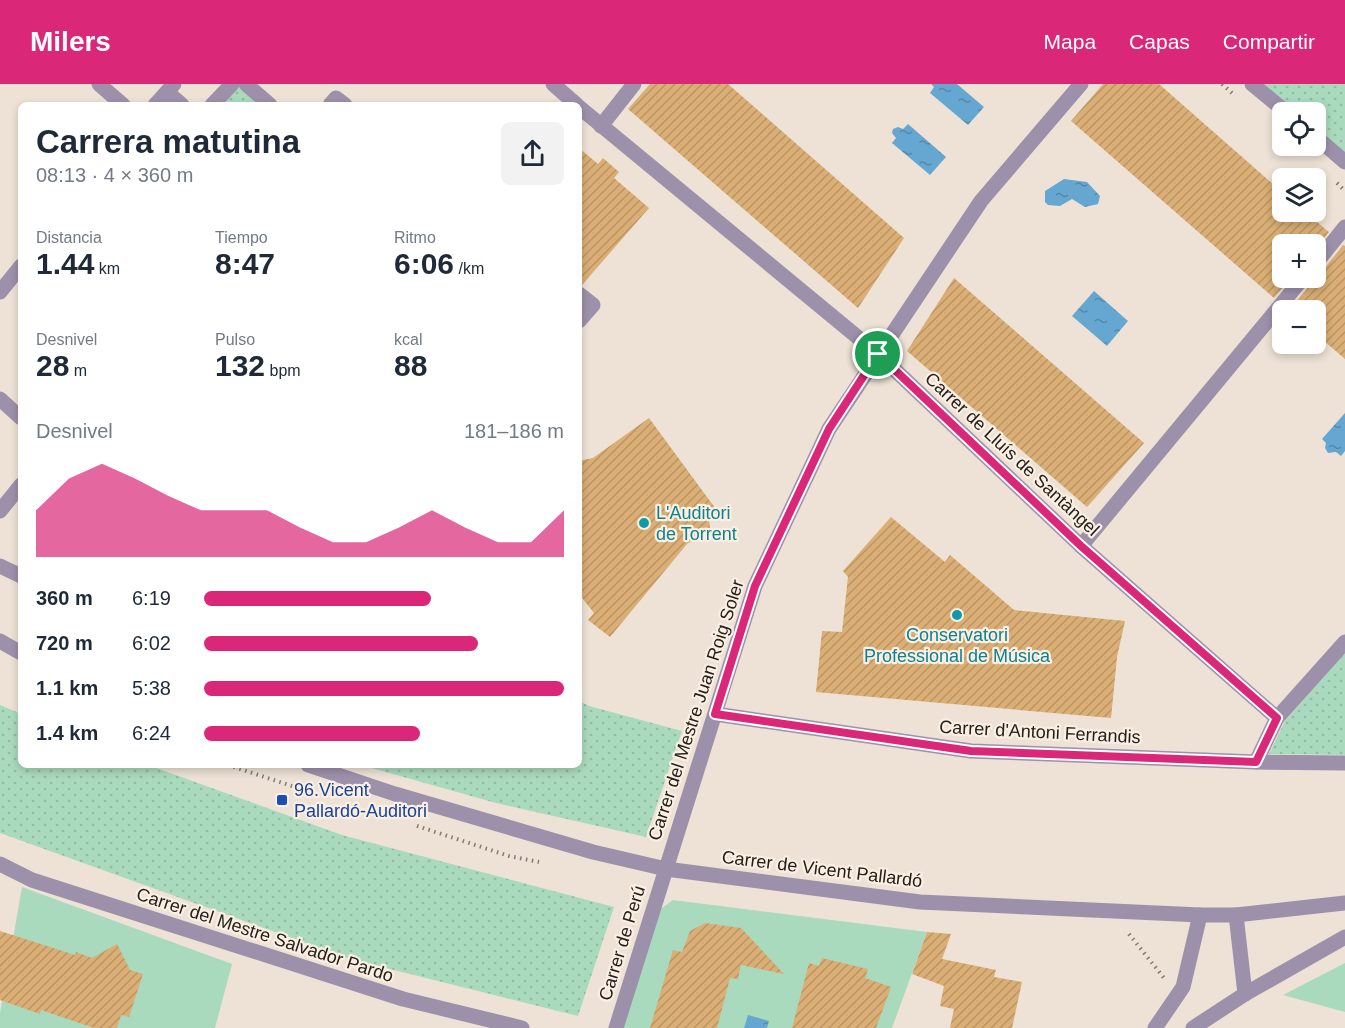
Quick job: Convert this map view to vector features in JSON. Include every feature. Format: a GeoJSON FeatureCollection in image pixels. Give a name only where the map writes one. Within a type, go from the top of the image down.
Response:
{"type":"FeatureCollection","features":[{"type":"Feature","properties":{"kind":"street"},"geometry":{"type":"LineString","coordinates":[[99,84],[120,102]]}},
{"type":"Feature","properties":{"kind":"street"},"geometry":{"type":"LineString","coordinates":[[215,102],[231,84]]}},
{"type":"Feature","properties":{"kind":"street"},"geometry":{"type":"LineString","coordinates":[[246,84],[267,102]]}},
{"type":"Feature","properties":{"kind":"street","name":"Carrer de Lluís de Santàngel"},"geometry":{"type":"LineString","coordinates":[[553,84],[573,102]]}},
{"type":"Feature","properties":{"kind":"street"},"geometry":{"type":"LineString","coordinates":[[601,126],[634,84]]}},
{"type":"Feature","properties":{"kind":"street","name":"Carrer del Mestre Juan Roig Soler"},"geometry":{"type":"LineString","coordinates":[[666,869],[755,586],[829,429],[981,201],[1081,84]]}},
{"type":"Feature","properties":{"kind":"street"},"geometry":{"type":"LineString","coordinates":[[1252,84],[1274,102]]}},
{"type":"Feature","properties":{"kind":"street"},"geometry":{"type":"LineString","coordinates":[[158,102],[170,88],[180,102]]}},
{"type":"Feature","properties":{"kind":"street","name":"Carrer de Lluís de Santàngel"},"geometry":{"type":"LineString","coordinates":[[582,109],[878,354],[1081,546],[1277,718]]}},
{"type":"Feature","properties":{"kind":"street"},"geometry":{"type":"LineString","coordinates":[[1326,146],[1345,162]]}},
{"type":"Feature","properties":{"kind":"street"},"geometry":{"type":"LineString","coordinates":[[1326,250],[1345,227]]}},
{"type":"Feature","properties":{"kind":"street"},"geometry":{"type":"LineString","coordinates":[[0,292],[18,270]]}},
{"type":"Feature","properties":{"kind":"street"},"geometry":{"type":"LineString","coordinates":[[1081,546],[1295,288]]}},
{"type":"Feature","properties":{"kind":"street"},"geometry":{"type":"LineString","coordinates":[[582,296],[593,305],[582,318]]}},
{"type":"Feature","properties":{"kind":"street"},"geometry":{"type":"LineString","coordinates":[[2,405],[18,416]]}},
{"type":"Feature","properties":{"kind":"street"},"geometry":{"type":"LineString","coordinates":[[0,511],[18,489]]}},
{"type":"Feature","properties":{"kind":"street"},"geometry":{"type":"LineString","coordinates":[[0,566],[18,575]]}},
{"type":"Feature","properties":{"kind":"street"},"geometry":{"type":"LineString","coordinates":[[0,641],[18,651]]}},
{"type":"Feature","properties":{"kind":"street"},"geometry":{"type":"LineString","coordinates":[[1256,762],[1277,718],[1345,642]]}},
{"type":"Feature","properties":{"kind":"street","name":"Carrer d'Antoni Ferrandis"},"geometry":{"type":"LineString","coordinates":[[715,714],[971,751],[1256,762],[1345,763]]}},
{"type":"Feature","properties":{"kind":"street","name":"Carrer de Vicent Pallardó"},"geometry":{"type":"LineString","coordinates":[[317,768],[395,794],[593,852],[666,869],[920,902],[1200,915],[1236,915],[1345,903]]}},
{"type":"Feature","properties":{"kind":"street","name":"Carrer del Mestre Salvador Pardo"},"geometry":{"type":"LineString","coordinates":[[0,864],[32,880],[402,999],[522,1028]]}},
{"type":"Feature","properties":{"kind":"street","name":"Carrer de Perú"},"geometry":{"type":"LineString","coordinates":[[616,1028],[666,869]]}},
{"type":"Feature","properties":{"kind":"street"},"geometry":{"type":"LineString","coordinates":[[1155,1028],[1183,987],[1200,915]]}},
{"type":"Feature","properties":{"kind":"street"},"geometry":{"type":"LineString","coordinates":[[1236,915],[1245,994]]}},
{"type":"Feature","properties":{"kind":"street"},"geometry":{"type":"LineString","coordinates":[[1193,1028],[1245,994],[1345,937]]}},
{"type":"Feature","properties":{"kind":"green space"},"geometry":{"type":"Polygon","coordinates":[[[240,84],[261,102],[225,102],[240,84]]]}},
{"type":"Feature","properties":{"kind":"green space"},"geometry":{"type":"Polygon","coordinates":[[[1259,84],[1345,84],[1345,153],[1326,137],[1326,102],[1282,102],[1259,84]]]}},
{"type":"Feature","properties":{"kind":"green space"},"geometry":{"type":"Polygon","coordinates":[[[1345,652],[1345,755],[1269,754],[1285,721],[1345,652]]]}},
{"type":"Feature","properties":{"kind":"green space"},"geometry":{"type":"Polygon","coordinates":[[[582,702],[682,731],[646,837],[496,803],[372,768],[582,768],[582,702]]]}},
{"type":"Feature","properties":{"kind":"green space"},"geometry":{"type":"Polygon","coordinates":[[[0,705],[18,713],[18,768],[156,768],[342,835],[614,907],[578,1016],[350,959],[0,833],[0,705]]]}},
{"type":"Feature","properties":{"kind":"green space"},"geometry":{"type":"Polygon","coordinates":[[[22,887],[232,964],[215,1028],[0,1028],[0,1013],[22,887]]]}},
{"type":"Feature","properties":{"kind":"green space"},"geometry":{"type":"Polygon","coordinates":[[[673,900],[927,932],[892,1028],[623,1028],[659,910],[673,900]]]}},
{"type":"Feature","properties":{"kind":"green space"},"geometry":{"type":"Polygon","coordinates":[[[1345,963],[1345,1012],[1283,995],[1345,963]]]}},
{"type":"Feature","properties":{"kind":"water"},"geometry":{"type":"Polygon","coordinates":[[[931,84],[957,84],[984,107],[968,125],[930,93],[934,87],[931,84]]]}},
{"type":"Feature","properties":{"kind":"water"},"geometry":{"type":"Polygon","coordinates":[[[908,124],[946,157],[930,175],[892,143],[896,138],[892,133],[893,129],[898,127],[903,129],[908,124]]]}},
{"type":"Feature","properties":{"kind":"water"},"geometry":{"type":"Polygon","coordinates":[[[1064,179],[1087,182],[1100,196],[1098,204],[1085,207],[1072,199],[1060,206],[1048,205],[1045,202],[1045,191],[1064,179]]]}},
{"type":"Feature","properties":{"kind":"water"},"geometry":{"type":"Polygon","coordinates":[[[1094,291],[1128,321],[1107,346],[1072,316],[1094,291]]]}},
{"type":"Feature","properties":{"kind":"water"},"geometry":{"type":"Polygon","coordinates":[[[1345,413],[1345,451],[1341,456],[1336,452],[1328,453],[1325,448],[1326,443],[1322,439],[1345,413]]]}},
{"type":"Feature","properties":{"kind":"water"},"geometry":{"type":"Polygon","coordinates":[[[748,1015],[769,1021],[767,1028],[744,1028],[748,1015]]]}},
{"type":"Feature","properties":{"kind":"building"},"geometry":{"type":"Polygon","coordinates":[[[650,84],[728,84],[904,238],[858,308],[628,109],[650,84]]]}},
{"type":"Feature","properties":{"kind":"building"},"geometry":{"type":"Polygon","coordinates":[[[1103,84],[1159,84],[1272,183],[1272,222],[1317,222],[1329,232],[1326,236],[1272,234],[1272,288],[1282,288],[1274,298],[1071,121],[1103,84]]]}},
{"type":"Feature","properties":{"kind":"building"},"geometry":{"type":"Polygon","coordinates":[[[582,151],[598,164],[603,158],[619,172],[614,178],[649,208],[582,285],[582,151]]]}},
{"type":"Feature","properties":{"kind":"building"},"geometry":{"type":"Polygon","coordinates":[[[1343,245],[1345,246],[1345,359],[1326,343],[1326,300],[1297,300],[1308,288],[1326,288],[1326,266],[1343,245]]]}},
{"type":"Feature","properties":{"kind":"building"},"geometry":{"type":"Polygon","coordinates":[[[954,278],[1144,443],[1087,507],[907,351],[954,278]]]}},
{"type":"Feature","properties":{"kind":"building","name":"L'Auditori de Torrent"},"geometry":{"type":"Polygon","coordinates":[[[649,418],[718,512],[709,519],[710,528],[687,544],[610,637],[588,620],[594,613],[582,598],[582,460],[593,458],[649,418]]]}},
{"type":"Feature","properties":{"kind":"building","name":"Conservatori Professional de Música"},"geometry":{"type":"Polygon","coordinates":[[[891,517],[945,562],[950,555],[1014,610],[1125,621],[1117,657],[1111,718],[816,692],[822,631],[842,632],[848,577],[843,571],[891,517]]]}},
{"type":"Feature","properties":{"kind":"building"},"geometry":{"type":"Polygon","coordinates":[[[705,923],[741,928],[784,974],[741,965],[738,979],[730,978],[717,1028],[650,1028],[673,950],[682,952],[690,931],[705,923]]]}},
{"type":"Feature","properties":{"kind":"building"},"geometry":{"type":"Polygon","coordinates":[[[0,931],[75,955],[76,952],[92,958],[117,944],[130,970],[143,974],[129,1017],[121,1015],[117,1028],[94,1028],[41,1010],[40,1014],[0,1000],[0,931]]]}},
{"type":"Feature","properties":{"kind":"building"},"geometry":{"type":"Polygon","coordinates":[[[927,932],[951,934],[942,959],[996,970],[994,977],[1022,982],[1012,1028],[950,1028],[954,1009],[940,1006],[944,986],[912,974],[927,932]]]}},
{"type":"Feature","properties":{"kind":"building"},"geometry":{"type":"Polygon","coordinates":[[[822,958],[868,969],[865,978],[891,987],[876,1028],[792,1028],[809,963],[819,966],[822,958]]]}},
{"type":"Feature","properties":{"kind":"place","name":"L'Auditori de Torrent"},"geometry":{"type":"Point","coordinates":[644,523]}},
{"type":"Feature","properties":{"kind":"place","name":"Conservatori Professional de Música"},"geometry":{"type":"Point","coordinates":[957,615]}},
{"type":"Feature","properties":{"kind":"place","name":"96.Vicent Pallardó-Auditori"},"geometry":{"type":"Point","coordinates":[282,800]}},
{"type":"Feature","properties":{"kind":"route"},"geometry":{"type":"LineString","coordinates":[[878,354],[1081,546],[1277,718],[1256,762],[971,751],[715,714],[755,586],[829,429],[878,354]]}}]}
